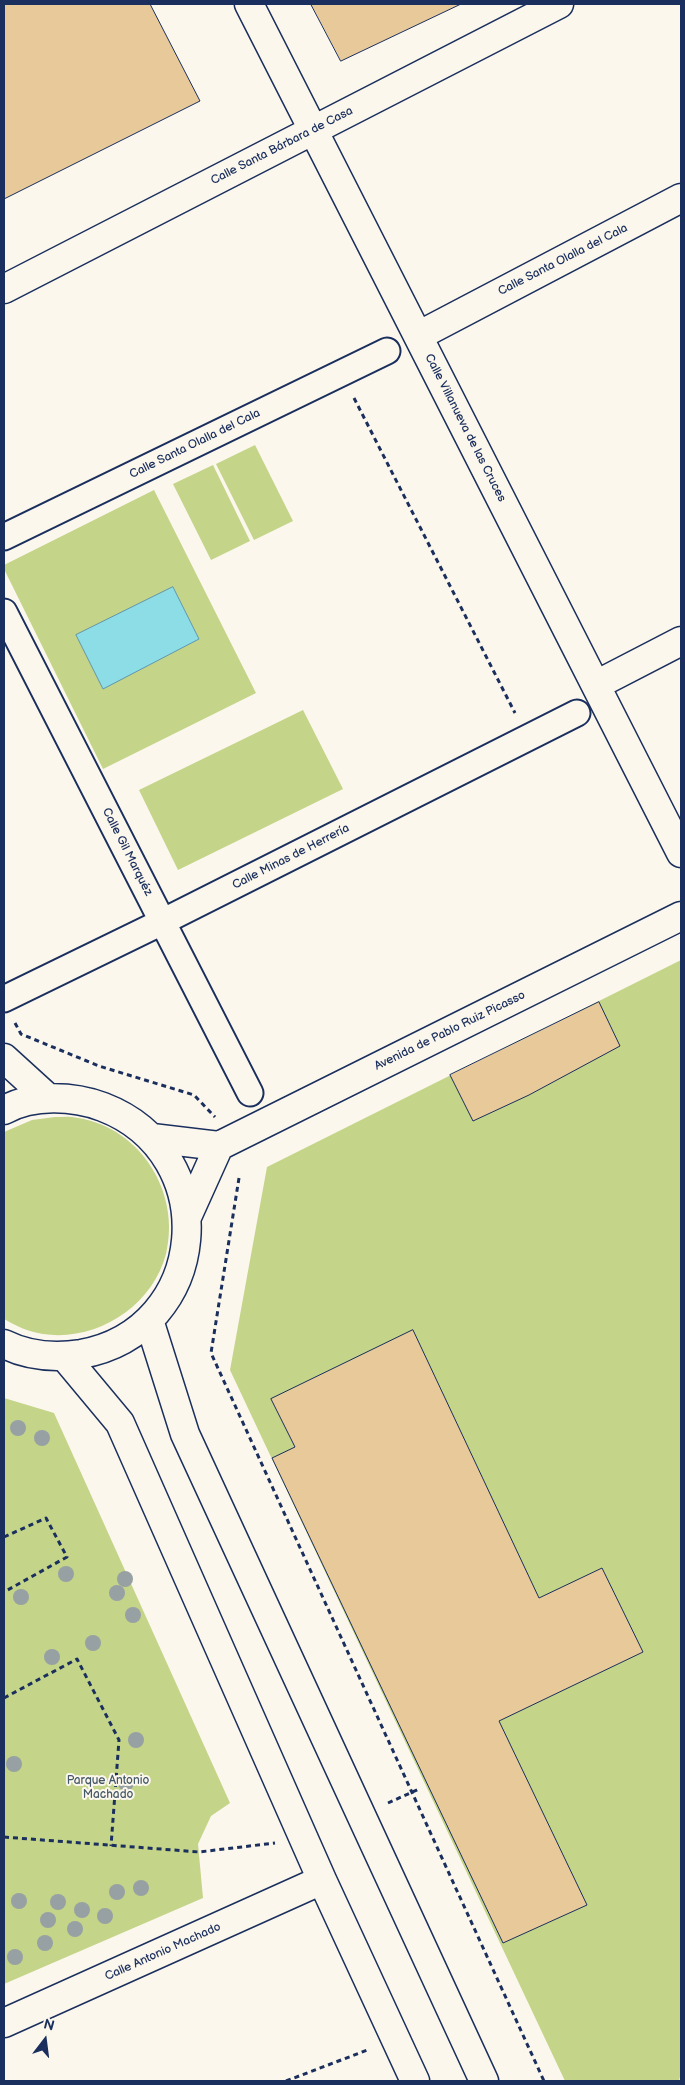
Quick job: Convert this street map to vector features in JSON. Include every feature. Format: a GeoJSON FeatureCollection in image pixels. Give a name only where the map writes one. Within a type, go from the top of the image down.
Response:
{"type":"FeatureCollection","features":[{"type":"Feature","properties":{"kind":"street","name":"Calle Villanueva de las Cruces"},"geometry":{"type":"LineString","coordinates":[[249,4],[681,853]]}},
{"type":"Feature","properties":{"kind":"street","name":"Calle Santa Bárbara de Casa"},"geometry":{"type":"LineString","coordinates":[[4,289],[559,4]]}},
{"type":"Feature","properties":{"kind":"street","name":"Calle Santa Olalla del Cala"},"geometry":{"type":"LineString","coordinates":[[418,336],[681,198]]}},
{"type":"Feature","properties":{"kind":"street","name":"Calle Santa Olalla del Cala"},"geometry":{"type":"LineString","coordinates":[[4,537],[386,350]]}},
{"type":"Feature","properties":{"kind":"street","name":"Calle Gil Marquéz"},"geometry":{"type":"LineString","coordinates":[[4,612],[250,1093]]}},
{"type":"Feature","properties":{"kind":"street"},"geometry":{"type":"LineString","coordinates":[[596,686],[681,642]]}},
{"type":"Feature","properties":{"kind":"street","name":"Calle Minas de Herrería"},"geometry":{"type":"LineString","coordinates":[[8,1010],[162,922],[577,713]]}},
{"type":"Feature","properties":{"kind":"street","name":"Avenida de Pablo Ruiz Picasso"},"geometry":{"type":"LineString","coordinates":[[222,1144],[681,916]]}},
{"type":"Feature","properties":{"kind":"street"},"geometry":{"type":"LineString","coordinates":[[4,1058],[48,1098]]}},
{"type":"Feature","properties":{"kind":"street"},"geometry":{"type":"LineString","coordinates":[[4,1110],[12,1106],[48,1098],[86,1101],[122,1114],[152,1138],[170,1161],[182,1188],[187,1217],[187,1245],[180,1273],[167,1298],[149,1320],[124,1339],[103,1348],[65,1357],[38,1355],[13,1349],[4,1344]]}},
{"type":"Feature","properties":{"kind":"street"},"geometry":{"type":"LineString","coordinates":[[152,1138],[222,1144],[187,1217]]}},
{"type":"Feature","properties":{"kind":"street"},"geometry":{"type":"LineString","coordinates":[[149,1320],[185,1434],[484,2081]]}},
{"type":"Feature","properties":{"kind":"street"},"geometry":{"type":"LineString","coordinates":[[65,1357],[120,1423],[322,1880],[415,2081]]}},
{"type":"Feature","properties":{"kind":"street","name":"Calle Antonio Machado"},"geometry":{"type":"LineString","coordinates":[[4,2023],[322,1880]]}},
{"type":"Feature","properties":{"kind":"path"},"geometry":{"type":"LineString","coordinates":[[341,373],[528,738]]}},
{"type":"Feature","properties":{"kind":"path"},"geometry":{"type":"LineString","coordinates":[[8,1010],[21,1034],[90,1062],[194,1095],[213,1114],[222,1144],[240,1173],[211,1353],[544,2081]]}},
{"type":"Feature","properties":{"kind":"path"},"geometry":{"type":"LineString","coordinates":[[4,1537],[46,1518],[67,1557],[4,1592]]}},
{"type":"Feature","properties":{"kind":"path"},"geometry":{"type":"LineString","coordinates":[[4,1698],[77,1659],[119,1740],[111,1846]]}},
{"type":"Feature","properties":{"kind":"path"},"geometry":{"type":"LineString","coordinates":[[385,1804],[419,1789]]}},
{"type":"Feature","properties":{"kind":"path"},"geometry":{"type":"LineString","coordinates":[[4,1837],[199,1852],[284,1842]]}},
{"type":"Feature","properties":{"kind":"path"},"geometry":{"type":"LineString","coordinates":[[286,2081],[371,2048]]}},
{"type":"Feature","properties":{"kind":"green space"},"geometry":{"type":"Polygon","coordinates":[[[255,445],[293,521],[254,540],[216,464],[255,445]]]}},
{"type":"Feature","properties":{"kind":"green space"},"geometry":{"type":"Polygon","coordinates":[[[213,465],[250,541],[211,560],[173,484],[213,465]]]}},
{"type":"Feature","properties":{"kind":"green space"},"geometry":{"type":"Polygon","coordinates":[[[154,490],[256,693],[103,769],[4,569],[4,565],[154,490]]]}},
{"type":"Feature","properties":{"kind":"green space"},"geometry":{"type":"Polygon","coordinates":[[[303,710],[343,789],[178,870],[139,790],[303,710]]]}},
{"type":"Feature","properties":{"kind":"green space"},"geometry":{"type":"Polygon","coordinates":[[[681,960],[681,2072],[679,2081],[565,2081],[230,1370],[267,1167],[681,960]]]}},
{"type":"Feature","properties":{"kind":"green space"},"geometry":{"type":"Polygon","coordinates":[[[75,1117],[100,1124],[120,1135],[137,1149],[151,1167],[161,1187],[167,1208],[169,1231],[166,1254],[159,1273],[135,1305],[119,1317],[102,1326],[83,1332],[63,1335],[33,1332],[4,1319],[4,1132],[32,1120],[75,1117]]]}},
{"type":"Feature","properties":{"kind":"green space","name":"Parque Antonio Machado"},"geometry":{"type":"Polygon","coordinates":[[[4,1398],[54,1413],[230,1803],[211,1816],[198,1844],[203,1898],[4,1984],[4,1398]]]}},
{"type":"Feature","properties":{"kind":"water"},"geometry":{"type":"Polygon","coordinates":[[[173,587],[199,639],[103,689],[76,635],[173,587]]]}},
{"type":"Feature","properties":{"kind":"building"},"geometry":{"type":"Polygon","coordinates":[[[4,4],[150,4],[200,101],[4,199],[4,4]]]}},
{"type":"Feature","properties":{"kind":"building"},"geometry":{"type":"Polygon","coordinates":[[[311,4],[461,4],[341,61],[311,4]]]}},
{"type":"Feature","properties":{"kind":"building"},"geometry":{"type":"Polygon","coordinates":[[[599,1002],[620,1046],[529,1095],[473,1121],[450,1075],[599,1002]]]}},
{"type":"Feature","properties":{"kind":"building"},"geometry":{"type":"Polygon","coordinates":[[[413,1330],[539,1598],[602,1568],[643,1652],[499,1721],[587,1905],[503,1943],[272,1458],[295,1447],[271,1399],[413,1330]]]}}]}
